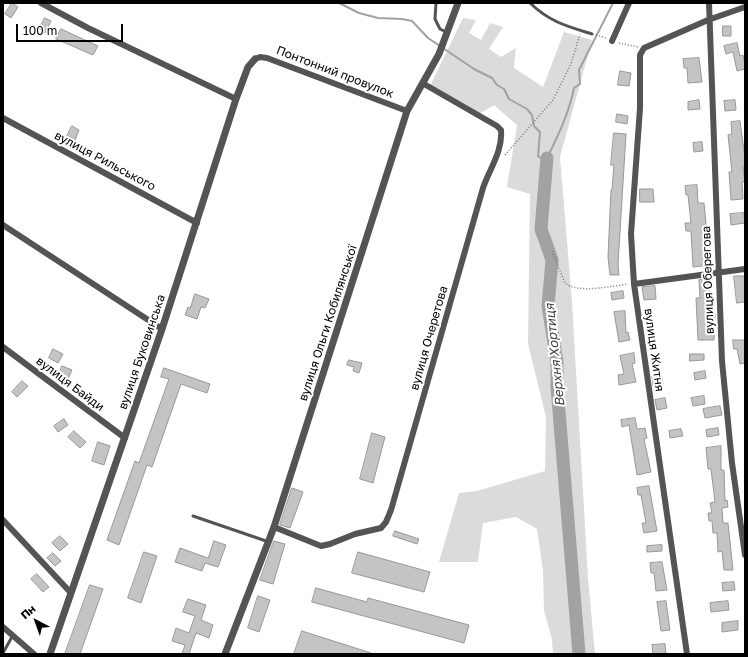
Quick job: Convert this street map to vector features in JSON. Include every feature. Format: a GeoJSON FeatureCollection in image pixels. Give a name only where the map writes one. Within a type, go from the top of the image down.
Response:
{"type":"FeatureCollection","features":[{"type":"Feature","properties":{"kind":"street"},"geometry":{"type":"LineString","coordinates":[[41,3],[88,28],[236,99]]}},
{"type":"Feature","properties":{"kind":"street","name":"вулиця Ольги Кобилянської"},"geometry":{"type":"LineString","coordinates":[[225,654],[269,542],[407,111],[424,84],[439,54],[458,3]]}},
{"type":"Feature","properties":{"kind":"street"},"geometry":{"type":"LineString","coordinates":[[612,41],[629,3]]}},
{"type":"Feature","properties":{"kind":"street","name":"вулиця Оберегова"},"geometry":{"type":"LineString","coordinates":[[709,3],[708,20],[712,48],[722,361],[732,463],[745,555]]}},
{"type":"Feature","properties":{"kind":"street"},"geometry":{"type":"LineString","coordinates":[[644,48],[708,20],[745,7]]}},
{"type":"Feature","properties":{"kind":"street","name":"вулиця Житня"},"geometry":{"type":"LineString","coordinates":[[644,48],[640,55],[640,108],[631,234],[634,284],[687,654]]}},
{"type":"Feature","properties":{"kind":"street","name":"Понтонний провулок"},"geometry":{"type":"LineString","coordinates":[[255,59],[260,57],[267,58],[407,111]]}},
{"type":"Feature","properties":{"kind":"street","name":"вулиця Буковинська"},"geometry":{"type":"LineString","coordinates":[[50,654],[162,329],[236,99],[248,67],[255,59]]}},
{"type":"Feature","properties":{"kind":"street","name":"вулиця Очеретова"},"geometry":{"type":"LineString","coordinates":[[274,527],[320,546],[330,544],[355,534],[381,528],[386,522],[391,510],[483,188],[492,169],[501,136],[501,130],[497,126],[424,84]]}},
{"type":"Feature","properties":{"kind":"street","name":"вулиця Рильського"},"geometry":{"type":"LineString","coordinates":[[3,118],[196,224]]}},
{"type":"Feature","properties":{"kind":"street"},"geometry":{"type":"LineString","coordinates":[[3,225],[162,329]]}},
{"type":"Feature","properties":{"kind":"street"},"geometry":{"type":"LineString","coordinates":[[634,284],[745,269]]}},
{"type":"Feature","properties":{"kind":"street","name":"вулиця Байди"},"geometry":{"type":"LineString","coordinates":[[3,347],[124,438]]}},
{"type":"Feature","properties":{"kind":"street"},"geometry":{"type":"LineString","coordinates":[[3,520],[71,593]]}},
{"type":"Feature","properties":{"kind":"street"},"geometry":{"type":"LineString","coordinates":[[3,627],[34,654]]}},
{"type":"Feature","properties":{"kind":"lane"},"geometry":{"type":"LineString","coordinates":[[436,3],[435,19],[438,26],[446,36]]}},
{"type":"Feature","properties":{"kind":"lane"},"geometry":{"type":"LineString","coordinates":[[530,3],[549,19],[592,34]]}},
{"type":"Feature","properties":{"kind":"lane"},"geometry":{"type":"LineString","coordinates":[[193,516],[269,542]]}},
{"type":"Feature","properties":{"kind":"lane"},"geometry":{"type":"LineString","coordinates":[[3,653],[13,635]]}},
{"type":"Feature","properties":{"kind":"path"},"geometry":{"type":"LineString","coordinates":[[502,157],[552,100],[571,64],[581,31]]}},
{"type":"Feature","properties":{"kind":"path"},"geometry":{"type":"LineString","coordinates":[[602,36],[612,41],[644,48]]}},
{"type":"Feature","properties":{"kind":"path"},"geometry":{"type":"LineString","coordinates":[[552,251],[565,283],[569,287],[585,289],[634,284]]}},
{"type":"Feature","properties":{"kind":"shaded area"},"geometry":{"type":"Polygon","coordinates":[[[463,18],[476,20],[469,33],[481,40],[490,23],[503,27],[489,49],[501,57],[516,48],[514,68],[543,87],[564,32],[592,40],[560,157],[572,302],[588,578],[595,654],[553,654],[552,639],[544,611],[543,571],[537,529],[516,517],[483,523],[478,562],[439,562],[459,493],[477,491],[545,471],[546,417],[528,344],[530,194],[507,187],[517,125],[494,105],[479,114],[430,86],[463,18]]]}},
{"type":"Feature","properties":{"kind":"building"},"geometry":{"type":"Polygon","coordinates":[[[12,3],[18,7],[11,18],[5,14],[12,3]]]}},
{"type":"Feature","properties":{"kind":"building"},"geometry":{"type":"Polygon","coordinates":[[[45,18],[51,21],[45,33],[39,29],[45,18]]]}},
{"type":"Feature","properties":{"kind":"building"},"geometry":{"type":"Polygon","coordinates":[[[723,26],[731,26],[731,36],[723,36],[723,26]]]}},
{"type":"Feature","properties":{"kind":"building"},"geometry":{"type":"Polygon","coordinates":[[[61,29],[98,46],[93,55],[56,39],[61,29]]]}},
{"type":"Feature","properties":{"kind":"building"},"geometry":{"type":"Polygon","coordinates":[[[737,43],[740,56],[743,55],[745,69],[737,71],[733,52],[726,54],[724,46],[737,43]]]}},
{"type":"Feature","properties":{"kind":"building"},"geometry":{"type":"Polygon","coordinates":[[[699,58],[702,82],[688,83],[687,68],[684,68],[683,59],[699,58]]]}},
{"type":"Feature","properties":{"kind":"building"},"geometry":{"type":"Polygon","coordinates":[[[620,71],[631,73],[629,86],[618,85],[620,71]]]}},
{"type":"Feature","properties":{"kind":"building"},"geometry":{"type":"Polygon","coordinates":[[[699,100],[700,109],[688,110],[688,102],[699,100]]]}},
{"type":"Feature","properties":{"kind":"building"},"geometry":{"type":"Polygon","coordinates":[[[735,100],[736,110],[725,111],[724,101],[735,100]]]}},
{"type":"Feature","properties":{"kind":"building"},"geometry":{"type":"Polygon","coordinates":[[[617,114],[628,116],[627,124],[616,122],[617,114]]]}},
{"type":"Feature","properties":{"kind":"building"},"geometry":{"type":"Polygon","coordinates":[[[740,121],[745,158],[745,167],[743,167],[745,182],[742,182],[743,199],[731,200],[729,172],[732,172],[728,135],[732,134],[731,122],[740,121]]]}},
{"type":"Feature","properties":{"kind":"building"},"geometry":{"type":"Polygon","coordinates":[[[72,126],[79,130],[75,140],[67,136],[72,126]]]}},
{"type":"Feature","properties":{"kind":"building"},"geometry":{"type":"Polygon","coordinates":[[[614,133],[626,134],[618,264],[619,275],[610,275],[608,257],[611,190],[614,165],[611,165],[614,133]]]}},
{"type":"Feature","properties":{"kind":"building"},"geometry":{"type":"Polygon","coordinates":[[[702,142],[703,151],[694,152],[693,143],[702,142]]]}},
{"type":"Feature","properties":{"kind":"building"},"geometry":{"type":"Polygon","coordinates":[[[697,185],[698,203],[704,203],[710,265],[693,267],[691,231],[686,231],[685,223],[691,223],[688,195],[686,195],[685,186],[697,185]]]}},
{"type":"Feature","properties":{"kind":"building"},"geometry":{"type":"Polygon","coordinates":[[[640,189],[653,189],[654,202],[640,202],[640,189]]]}},
{"type":"Feature","properties":{"kind":"building"},"geometry":{"type":"Polygon","coordinates":[[[744,213],[745,223],[731,225],[730,214],[744,213]]]}},
{"type":"Feature","properties":{"kind":"building"},"geometry":{"type":"Polygon","coordinates":[[[734,276],[745,276],[745,302],[737,303],[734,276]]]}},
{"type":"Feature","properties":{"kind":"building"},"geometry":{"type":"Polygon","coordinates":[[[708,279],[712,314],[715,314],[714,340],[698,340],[696,298],[700,298],[699,280],[708,279]]]}},
{"type":"Feature","properties":{"kind":"building"},"geometry":{"type":"Polygon","coordinates":[[[655,286],[656,299],[644,300],[642,287],[655,286]]]}},
{"type":"Feature","properties":{"kind":"building"},"geometry":{"type":"Polygon","coordinates":[[[623,291],[624,298],[612,300],[611,293],[623,291]]]}},
{"type":"Feature","properties":{"kind":"building"},"geometry":{"type":"Polygon","coordinates":[[[195,294],[209,299],[205,308],[201,307],[197,319],[185,315],[188,307],[190,308],[195,294]]]}},
{"type":"Feature","properties":{"kind":"building"},"geometry":{"type":"Polygon","coordinates":[[[625,311],[626,333],[628,332],[630,340],[619,342],[614,312],[625,311]]]}},
{"type":"Feature","properties":{"kind":"building"},"geometry":{"type":"Polygon","coordinates":[[[733,340],[745,340],[745,363],[740,364],[737,349],[734,349],[733,340]]]}},
{"type":"Feature","properties":{"kind":"building"},"geometry":{"type":"Polygon","coordinates":[[[53,349],[63,354],[58,363],[49,358],[53,349]]]}},
{"type":"Feature","properties":{"kind":"building"},"geometry":{"type":"Polygon","coordinates":[[[634,353],[635,363],[632,364],[636,382],[619,385],[618,375],[624,374],[620,356],[634,353]]]}},
{"type":"Feature","properties":{"kind":"building"},"geometry":{"type":"Polygon","coordinates":[[[690,354],[704,354],[704,360],[690,361],[690,354]]]}},
{"type":"Feature","properties":{"kind":"building"},"geometry":{"type":"Polygon","coordinates":[[[349,360],[362,363],[359,373],[353,371],[354,367],[347,365],[349,360]]]}},
{"type":"Feature","properties":{"kind":"building"},"geometry":{"type":"Polygon","coordinates":[[[62,366],[72,370],[68,379],[59,375],[62,366]]]}},
{"type":"Feature","properties":{"kind":"building"},"geometry":{"type":"Polygon","coordinates":[[[164,368],[210,384],[207,393],[181,384],[152,467],[147,465],[119,545],[107,540],[135,461],[139,463],[169,379],[161,377],[164,368]]]}},
{"type":"Feature","properties":{"kind":"building"},"geometry":{"type":"Polygon","coordinates":[[[705,371],[706,378],[695,380],[694,373],[705,371]]]}},
{"type":"Feature","properties":{"kind":"building"},"geometry":{"type":"Polygon","coordinates":[[[661,374],[663,384],[653,386],[652,376],[661,374]]]}},
{"type":"Feature","properties":{"kind":"building"},"geometry":{"type":"Polygon","coordinates":[[[22,381],[28,386],[17,397],[12,392],[22,381]]]}},
{"type":"Feature","properties":{"kind":"building"},"geometry":{"type":"Polygon","coordinates":[[[704,396],[705,404],[693,406],[691,398],[704,396]]]}},
{"type":"Feature","properties":{"kind":"building"},"geometry":{"type":"Polygon","coordinates":[[[665,398],[667,408],[657,410],[655,400],[665,398]]]}},
{"type":"Feature","properties":{"kind":"building"},"geometry":{"type":"Polygon","coordinates":[[[720,406],[722,415],[705,418],[703,409],[720,406]]]}},
{"type":"Feature","properties":{"kind":"building"},"geometry":{"type":"Polygon","coordinates":[[[635,418],[637,429],[645,428],[647,438],[644,439],[651,472],[637,475],[629,425],[622,427],[621,420],[635,418]]]}},
{"type":"Feature","properties":{"kind":"building"},"geometry":{"type":"Polygon","coordinates":[[[64,419],[68,425],[58,432],[54,426],[64,419]]]}},
{"type":"Feature","properties":{"kind":"building"},"geometry":{"type":"Polygon","coordinates":[[[718,428],[719,435],[707,437],[706,430],[718,428]]]}},
{"type":"Feature","properties":{"kind":"building"},"geometry":{"type":"Polygon","coordinates":[[[681,429],[683,436],[670,438],[669,431],[681,429]]]}},
{"type":"Feature","properties":{"kind":"building"},"geometry":{"type":"Polygon","coordinates":[[[74,431],[86,442],[80,448],[68,437],[74,431]]]}},
{"type":"Feature","properties":{"kind":"building"},"geometry":{"type":"Polygon","coordinates":[[[372,433],[385,437],[373,483],[360,479],[372,433]]]}},
{"type":"Feature","properties":{"kind":"building"},"geometry":{"type":"Polygon","coordinates":[[[98,442],[110,446],[104,465],[92,461],[98,442]]]}},
{"type":"Feature","properties":{"kind":"building"},"geometry":{"type":"Polygon","coordinates":[[[721,446],[721,470],[724,470],[725,501],[727,500],[728,507],[722,508],[723,523],[728,523],[733,570],[724,570],[722,551],[718,552],[717,533],[713,533],[712,521],[709,521],[708,513],[712,513],[710,503],[715,502],[711,469],[708,469],[706,448],[721,446]]]}},
{"type":"Feature","properties":{"kind":"building"},"geometry":{"type":"Polygon","coordinates":[[[649,486],[657,531],[644,533],[642,523],[646,523],[641,495],[638,495],[637,488],[649,486]]]}},
{"type":"Feature","properties":{"kind":"building"},"geometry":{"type":"Polygon","coordinates":[[[292,488],[303,492],[290,528],[280,525],[292,488]]]}},
{"type":"Feature","properties":{"kind":"building"},"geometry":{"type":"Polygon","coordinates":[[[395,531],[419,539],[417,544],[393,536],[395,531]]]}},
{"type":"Feature","properties":{"kind":"building"},"geometry":{"type":"Polygon","coordinates":[[[60,536],[68,544],[60,551],[52,543],[60,536]]]}},
{"type":"Feature","properties":{"kind":"building"},"geometry":{"type":"Polygon","coordinates":[[[214,541],[226,545],[218,567],[205,563],[202,571],[175,562],[180,548],[208,558],[214,541]]]}},
{"type":"Feature","properties":{"kind":"building"},"geometry":{"type":"Polygon","coordinates":[[[274,541],[285,544],[273,584],[260,580],[274,541]]]}},
{"type":"Feature","properties":{"kind":"building"},"geometry":{"type":"Polygon","coordinates":[[[662,545],[662,551],[647,552],[647,546],[662,545]]]}},
{"type":"Feature","properties":{"kind":"building"},"geometry":{"type":"Polygon","coordinates":[[[144,552],[157,556],[141,603],[128,598],[144,552]]]}},
{"type":"Feature","properties":{"kind":"building"},"geometry":{"type":"Polygon","coordinates":[[[358,552],[430,572],[424,592],[352,573],[358,552]]]}},
{"type":"Feature","properties":{"kind":"building"},"geometry":{"type":"Polygon","coordinates":[[[53,553],[61,561],[55,566],[47,558],[53,553]]]}},
{"type":"Feature","properties":{"kind":"building"},"geometry":{"type":"Polygon","coordinates":[[[662,562],[667,590],[656,591],[654,573],[651,573],[650,563],[662,562]]]}},
{"type":"Feature","properties":{"kind":"building"},"geometry":{"type":"Polygon","coordinates":[[[37,574],[49,587],[43,592],[31,579],[37,574]]]}},
{"type":"Feature","properties":{"kind":"building"},"geometry":{"type":"Polygon","coordinates":[[[734,582],[735,590],[723,591],[722,583],[734,582]]]}},
{"type":"Feature","properties":{"kind":"building"},"geometry":{"type":"Polygon","coordinates":[[[90,585],[103,589],[80,654],[65,654],[90,585]]]}},
{"type":"Feature","properties":{"kind":"building"},"geometry":{"type":"Polygon","coordinates":[[[316,588],[367,602],[368,598],[469,625],[464,643],[312,602],[316,588]]]}},
{"type":"Feature","properties":{"kind":"building"},"geometry":{"type":"Polygon","coordinates":[[[258,596],[270,600],[259,632],[248,628],[258,596]]]}},
{"type":"Feature","properties":{"kind":"building"},"geometry":{"type":"Polygon","coordinates":[[[188,599],[206,605],[201,620],[213,625],[209,638],[196,633],[189,654],[182,654],[185,645],[172,641],[176,628],[189,633],[195,616],[183,612],[188,599]]]}},
{"type":"Feature","properties":{"kind":"building"},"geometry":{"type":"Polygon","coordinates":[[[666,601],[670,630],[661,631],[657,602],[666,601]]]}},
{"type":"Feature","properties":{"kind":"building"},"geometry":{"type":"Polygon","coordinates":[[[728,601],[729,610],[711,612],[710,603],[728,601]]]}},
{"type":"Feature","properties":{"kind":"building"},"geometry":{"type":"Polygon","coordinates":[[[738,621],[738,630],[722,632],[722,623],[738,621]]]}},
{"type":"Feature","properties":{"kind":"building"},"geometry":{"type":"Polygon","coordinates":[[[302,631],[371,653],[371,654],[294,654],[302,631]]]}},
{"type":"Feature","properties":{"kind":"building"},"geometry":{"type":"Polygon","coordinates":[[[665,644],[666,653],[653,654],[652,645],[665,644]]]}},
{"type":"Feature","properties":{"kind":"waterway"},"geometry":{"type":"LineString","coordinates":[[339,3],[359,13],[378,18],[412,21],[428,38],[474,69],[492,78],[497,85],[504,89],[509,99],[527,109],[532,115],[534,126],[540,132],[538,156],[546,163]]}},
{"type":"Feature","properties":{"kind":"waterway","name":"Верхня Хортиця"},"geometry":{"type":"LineString","coordinates":[[547,158],[566,115],[574,88],[580,84],[579,70],[613,3]]}},
{"type":"Feature","properties":{"kind":"waterway","name":"Верхня Хортиця"},"geometry":{"type":"LineString","coordinates":[[547,158],[541,229],[552,260],[548,306],[557,362],[557,387],[579,654]]}}]}
